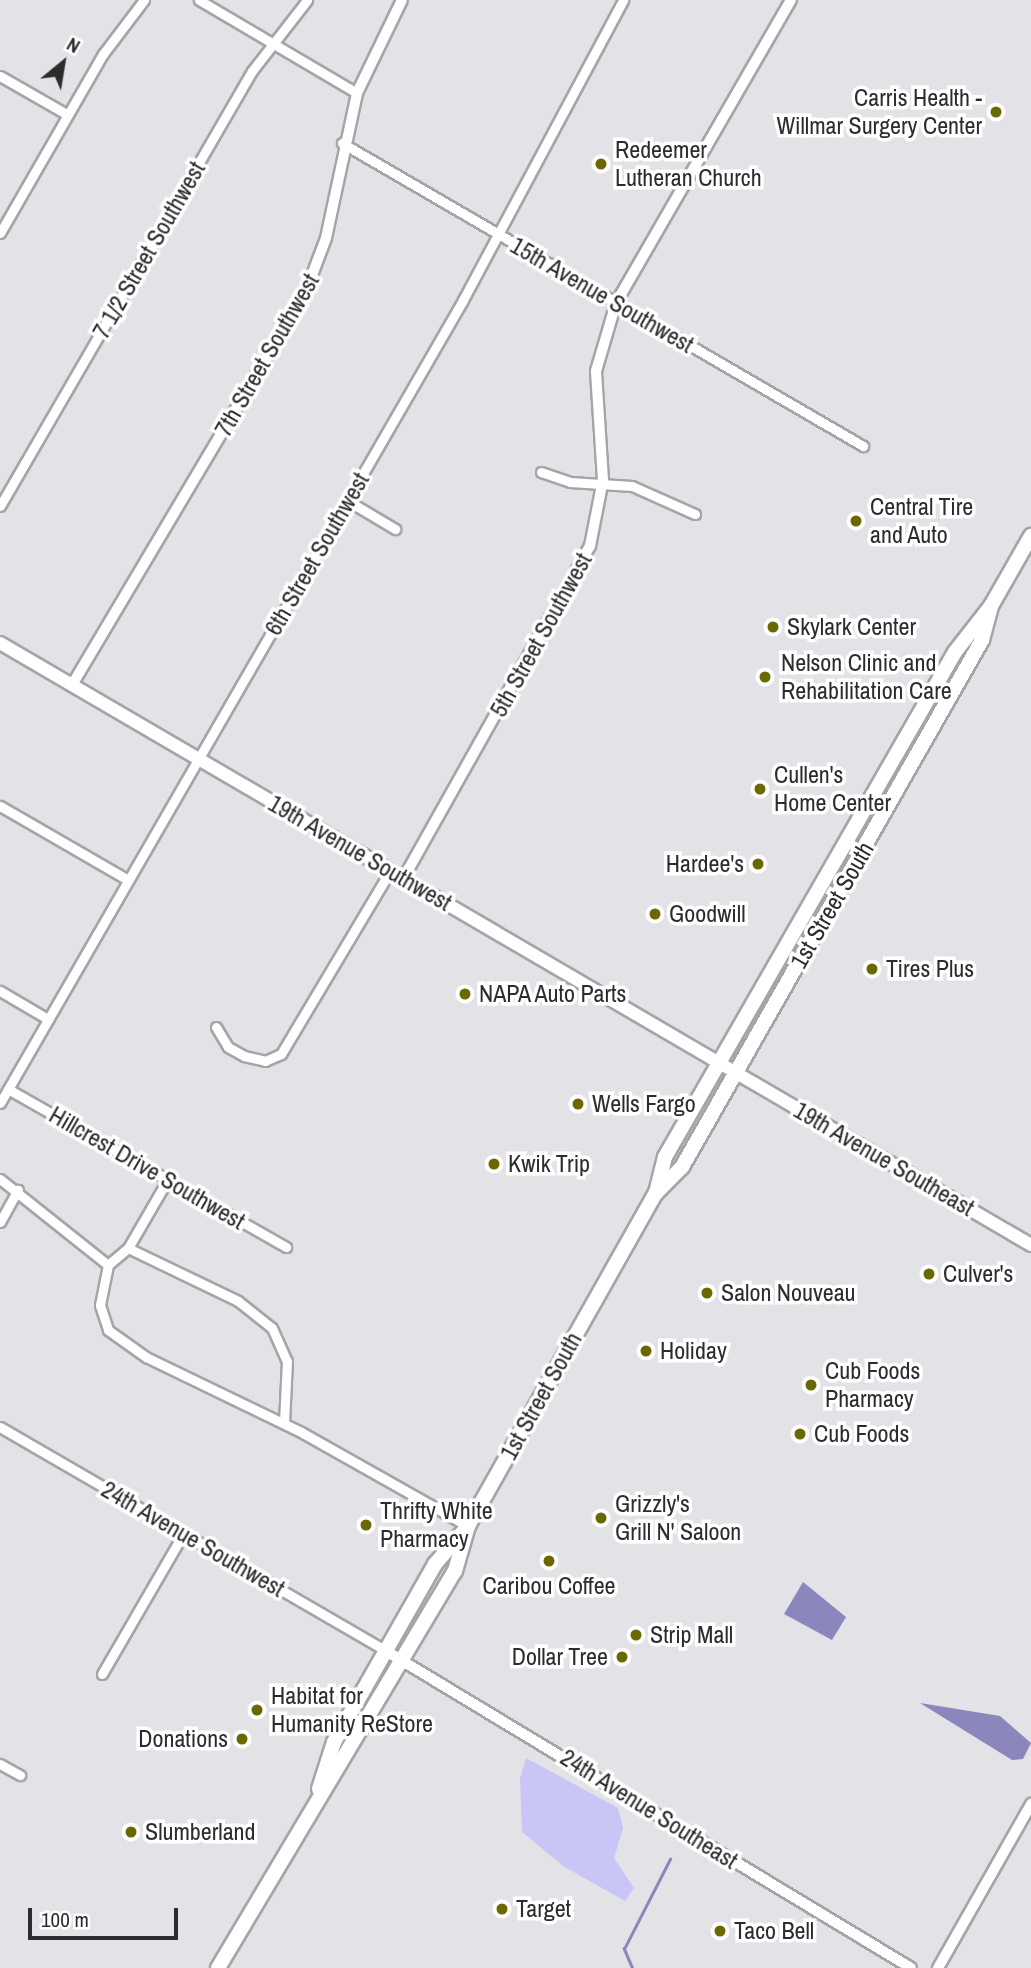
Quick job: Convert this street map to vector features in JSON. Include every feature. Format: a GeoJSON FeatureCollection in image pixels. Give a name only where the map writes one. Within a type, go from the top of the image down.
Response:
{"type":"FeatureCollection","features":[{"type":"Feature","properties":{"kind":"main road","name":"1st Street South"},"geometry":{"type":"LineString","coordinates":[[656,1193],[665,1157],[951,659],[991,606],[1031,536]]}},
{"type":"Feature","properties":{"kind":"main road","name":"1st Street South"},"geometry":{"type":"LineString","coordinates":[[319,1789],[326,1758],[435,1564],[468,1525],[656,1193],[682,1167],[737,1073],[982,640],[991,606]]}},
{"type":"Feature","properties":{"kind":"main road","name":"19th Avenue Southwest"},"geometry":{"type":"LineString","coordinates":[[0,644],[737,1073]]}},
{"type":"Feature","properties":{"kind":"main road","name":"19th Avenue Southeast"},"geometry":{"type":"LineString","coordinates":[[737,1073],[1031,1245]]}},
{"type":"Feature","properties":{"kind":"main road","name":"1st Street South"},"geometry":{"type":"LineString","coordinates":[[218,1968],[319,1789],[346,1760],[455,1571],[468,1525]]}},
{"type":"Feature","properties":{"kind":"street"},"geometry":{"type":"LineString","coordinates":[[0,233],[68,115],[144,0]]}},
{"type":"Feature","properties":{"kind":"street"},"geometry":{"type":"LineString","coordinates":[[199,0],[357,93]]}},
{"type":"Feature","properties":{"kind":"street","name":"7 1/2 Street Southwest"},"geometry":{"type":"LineString","coordinates":[[0,506],[252,71],[307,0]]}},
{"type":"Feature","properties":{"kind":"street","name":"7th Street Southwest"},"geometry":{"type":"LineString","coordinates":[[72,685],[306,291],[326,238],[342,143],[357,93],[402,0]]}},
{"type":"Feature","properties":{"kind":"street","name":"6th Street Southwest"},"geometry":{"type":"LineString","coordinates":[[0,1103],[348,501],[623,0]]}},
{"type":"Feature","properties":{"kind":"street","name":"5th Street Southwest"},"geometry":{"type":"LineString","coordinates":[[403,879],[575,580],[593,538],[603,480],[596,371],[616,303],[791,0]]}},
{"type":"Feature","properties":{"kind":"street"},"geometry":{"type":"LineString","coordinates":[[0,76],[68,115]]}},
{"type":"Feature","properties":{"kind":"street","name":"15th Avenue Southwest"},"geometry":{"type":"LineString","coordinates":[[342,143],[863,446]]}},
{"type":"Feature","properties":{"kind":"street"},"geometry":{"type":"LineString","coordinates":[[541,472],[570,482],[603,480],[646,491],[695,514]]}},
{"type":"Feature","properties":{"kind":"street"},"geometry":{"type":"LineString","coordinates":[[348,501],[395,529]]}},
{"type":"Feature","properties":{"kind":"street"},"geometry":{"type":"LineString","coordinates":[[0,806],[128,880]]}},
{"type":"Feature","properties":{"kind":"street"},"geometry":{"type":"LineString","coordinates":[[216,1027],[228,1047],[244,1056],[265,1061],[281,1054],[390,871]]}},
{"type":"Feature","properties":{"kind":"street"},"geometry":{"type":"LineString","coordinates":[[0,991],[48,1019]]}},
{"type":"Feature","properties":{"kind":"street","name":"Hillcrest Drive Southwest"},"geometry":{"type":"LineString","coordinates":[[8,1089],[286,1247]]}},
{"type":"Feature","properties":{"kind":"street"},"geometry":{"type":"LineString","coordinates":[[168,1179],[128,1248],[108,1265],[100,1306],[120,1341],[284,1423],[468,1525]]}},
{"type":"Feature","properties":{"kind":"street"},"geometry":{"type":"LineString","coordinates":[[0,1180],[18,1190],[108,1265]]}},
{"type":"Feature","properties":{"kind":"street"},"geometry":{"type":"LineString","coordinates":[[0,1222],[18,1190]]}},
{"type":"Feature","properties":{"kind":"street"},"geometry":{"type":"LineString","coordinates":[[128,1248],[238,1301],[272,1328],[286,1361],[284,1423]]}},
{"type":"Feature","properties":{"kind":"street","name":"24th Avenue Southwest"},"geometry":{"type":"LineString","coordinates":[[0,1427],[386,1651]]}},
{"type":"Feature","properties":{"kind":"street"},"geometry":{"type":"LineString","coordinates":[[102,1674],[183,1534]]}},
{"type":"Feature","properties":{"kind":"street","name":"24th Avenue Southeast"},"geometry":{"type":"LineString","coordinates":[[386,1651],[911,1968]]}},
{"type":"Feature","properties":{"kind":"street"},"geometry":{"type":"LineString","coordinates":[[0,1764],[20,1775]]}},
{"type":"Feature","properties":{"kind":"street"},"geometry":{"type":"LineString","coordinates":[[938,1968],[1031,1804]]}},
{"type":"Feature","properties":{"kind":"shaded area"},"geometry":{"type":"Polygon","coordinates":[[[803,1582],[846,1617],[832,1640],[784,1614],[803,1582]]]}},
{"type":"Feature","properties":{"kind":"shaded area"},"geometry":{"type":"Polygon","coordinates":[[[920,1703],[1000,1716],[1031,1743],[1023,1759],[1012,1760],[920,1703]]]}},
{"type":"Feature","properties":{"kind":"shaded area"},"geometry":{"type":"Polygon","coordinates":[[[526,1758],[618,1808],[623,1828],[614,1858],[634,1888],[625,1901],[563,1866],[522,1832],[520,1778],[526,1758]]]}},
{"type":"Feature","properties":{"kind":"waterway"},"geometry":{"type":"LineString","coordinates":[[632,1968],[624,1949],[670,1859]]}},
{"type":"Feature","properties":{"kind":"place","name":"Carris Health - Willmar Surgery Center"},"geometry":{"type":"Point","coordinates":[996,112]}},
{"type":"Feature","properties":{"kind":"place","name":"Redeemer Lutheran Church"},"geometry":{"type":"Point","coordinates":[601,164]}},
{"type":"Feature","properties":{"kind":"place","name":"Central Tire and Auto"},"geometry":{"type":"Point","coordinates":[856,521]}},
{"type":"Feature","properties":{"kind":"place","name":"Skylark Center"},"geometry":{"type":"Point","coordinates":[773,627]}},
{"type":"Feature","properties":{"kind":"place","name":"Nelson Clinic and Rehabilitation Care"},"geometry":{"type":"Point","coordinates":[765,677]}},
{"type":"Feature","properties":{"kind":"place","name":"Cullen's Home Center"},"geometry":{"type":"Point","coordinates":[760,789]}},
{"type":"Feature","properties":{"kind":"place","name":"Hardee's"},"geometry":{"type":"Point","coordinates":[758,864]}},
{"type":"Feature","properties":{"kind":"place","name":"Goodwill"},"geometry":{"type":"Point","coordinates":[655,914]}},
{"type":"Feature","properties":{"kind":"place","name":"Tires Plus"},"geometry":{"type":"Point","coordinates":[872,969]}},
{"type":"Feature","properties":{"kind":"place","name":"NAPA Auto Parts"},"geometry":{"type":"Point","coordinates":[465,994]}},
{"type":"Feature","properties":{"kind":"place","name":"Wells Fargo"},"geometry":{"type":"Point","coordinates":[578,1104]}},
{"type":"Feature","properties":{"kind":"place","name":"Kwik Trip"},"geometry":{"type":"Point","coordinates":[494,1164]}},
{"type":"Feature","properties":{"kind":"place","name":"Culver's"},"geometry":{"type":"Point","coordinates":[929,1274]}},
{"type":"Feature","properties":{"kind":"place","name":"Salon Nouveau"},"geometry":{"type":"Point","coordinates":[707,1293]}},
{"type":"Feature","properties":{"kind":"place","name":"Holiday"},"geometry":{"type":"Point","coordinates":[646,1351]}},
{"type":"Feature","properties":{"kind":"place","name":"Cub Foods Pharmacy"},"geometry":{"type":"Point","coordinates":[811,1385]}},
{"type":"Feature","properties":{"kind":"place","name":"Cub Foods"},"geometry":{"type":"Point","coordinates":[800,1434]}},
{"type":"Feature","properties":{"kind":"place","name":"Grizzly's Grill N' Saloon"},"geometry":{"type":"Point","coordinates":[601,1518]}},
{"type":"Feature","properties":{"kind":"place","name":"Thrifty White Pharmacy"},"geometry":{"type":"Point","coordinates":[366,1525]}},
{"type":"Feature","properties":{"kind":"place","name":"Caribou Coffee"},"geometry":{"type":"Point","coordinates":[549,1561]}},
{"type":"Feature","properties":{"kind":"place","name":"Strip Mall"},"geometry":{"type":"Point","coordinates":[636,1635]}},
{"type":"Feature","properties":{"kind":"place","name":"Dollar Tree"},"geometry":{"type":"Point","coordinates":[622,1657]}},
{"type":"Feature","properties":{"kind":"place","name":"Habitat for Humanity ReStore"},"geometry":{"type":"Point","coordinates":[257,1710]}},
{"type":"Feature","properties":{"kind":"place","name":"Donations"},"geometry":{"type":"Point","coordinates":[242,1739]}},
{"type":"Feature","properties":{"kind":"place","name":"Slumberland"},"geometry":{"type":"Point","coordinates":[131,1832]}},
{"type":"Feature","properties":{"kind":"place","name":"Target"},"geometry":{"type":"Point","coordinates":[502,1909]}},
{"type":"Feature","properties":{"kind":"place","name":"Taco Bell"},"geometry":{"type":"Point","coordinates":[720,1931]}}]}
